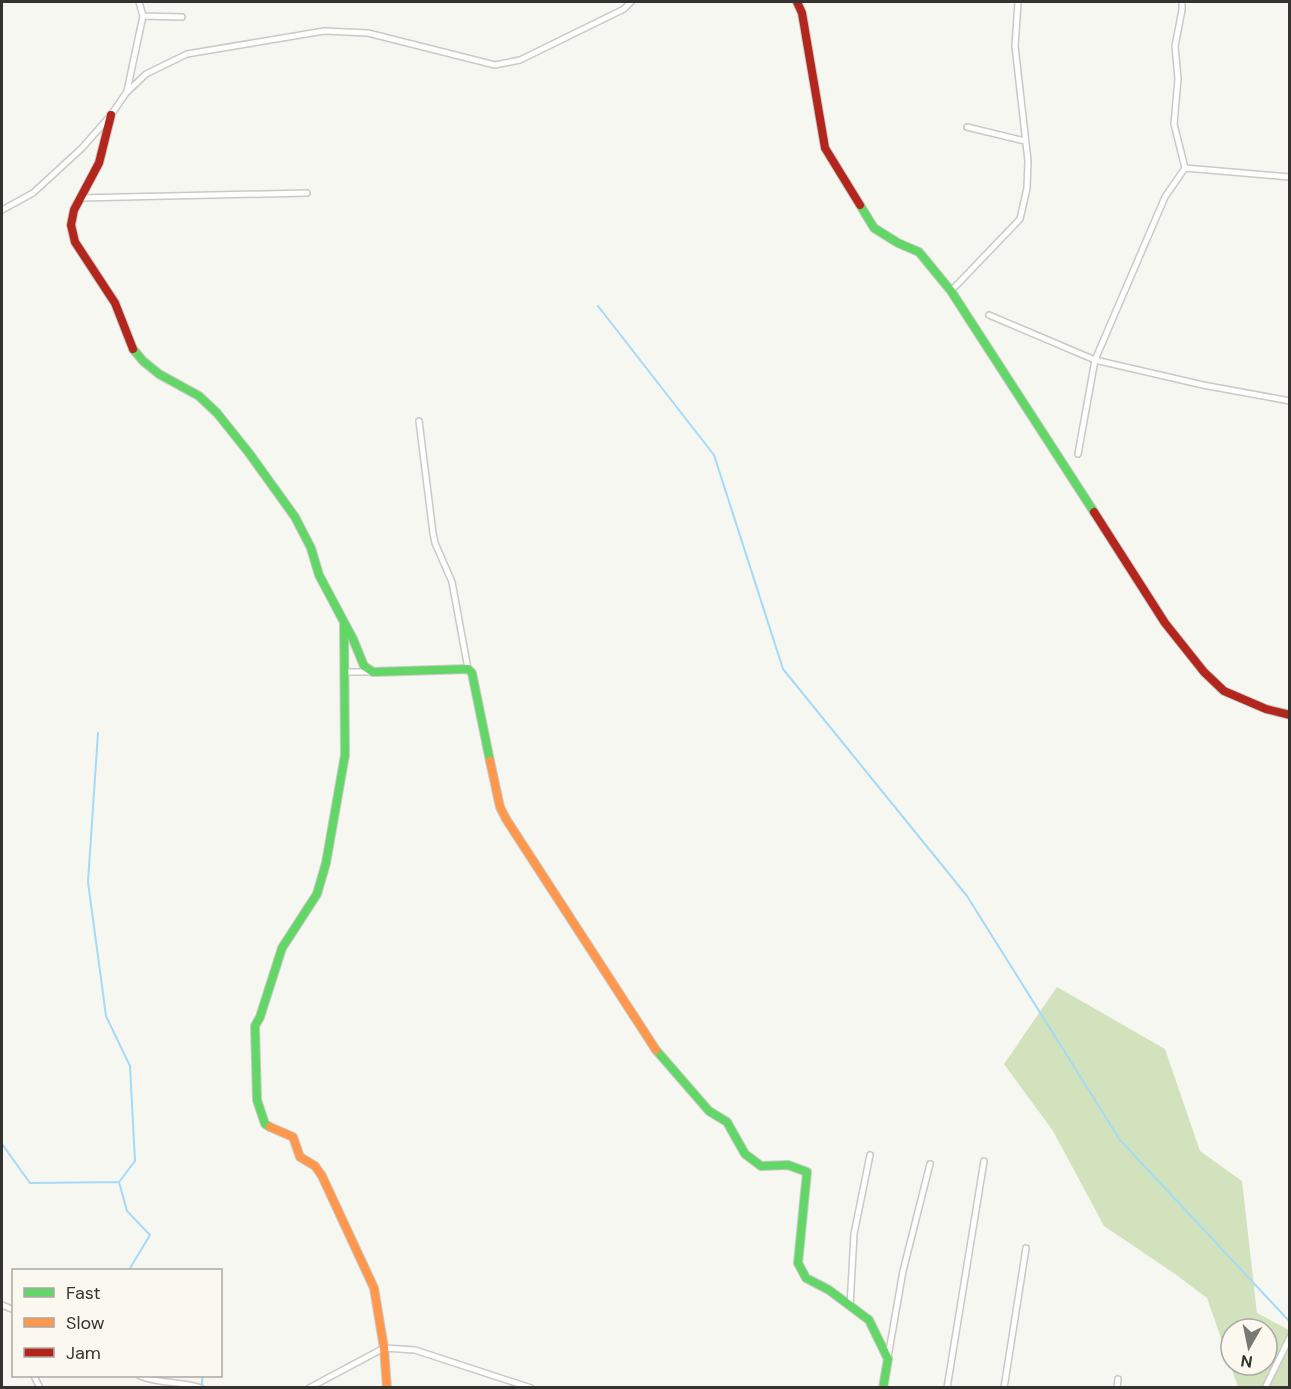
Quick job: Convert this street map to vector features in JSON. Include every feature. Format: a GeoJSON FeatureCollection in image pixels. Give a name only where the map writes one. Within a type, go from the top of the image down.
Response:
{"type":"FeatureCollection","features":[{"type":"Feature","properties":{"kind":"street"},"geometry":{"type":"LineString","coordinates":[[126,93],[143,16],[139,2]]}},
{"type":"Feature","properties":{"kind":"street"},"geometry":{"type":"LineString","coordinates":[[2,210],[33,192],[82,148],[111,115],[126,93],[146,74],[187,54],[324,31],[368,33],[495,65],[520,60],[624,9],[631,2]]}},
{"type":"Feature","properties":{"kind":"street"},"geometry":{"type":"LineString","coordinates":[[797,2],[802,14],[825,148],[874,228],[897,243],[919,252],[951,291],[1165,623],[1204,672],[1224,691],[1290,715]]}},
{"type":"Feature","properties":{"kind":"street"},"geometry":{"type":"LineString","coordinates":[[951,291],[1020,219],[1027,188],[1028,161],[1016,46],[1018,2]]}},
{"type":"Feature","properties":{"kind":"street"},"geometry":{"type":"LineString","coordinates":[[1078,454],[1095,360],[1165,197],[1185,168],[1174,124],[1178,79],[1175,46],[1182,2]]}},
{"type":"Feature","properties":{"kind":"street"},"geometry":{"type":"LineString","coordinates":[[143,16],[182,17]]}},
{"type":"Feature","properties":{"kind":"street"},"geometry":{"type":"LineString","coordinates":[[111,115],[99,163],[80,198],[71,225],[75,242],[115,303],[132,347],[143,361],[159,374],[199,396],[217,413],[295,517],[311,548],[319,575],[364,666],[373,672]]}},
{"type":"Feature","properties":{"kind":"street"},"geometry":{"type":"LineString","coordinates":[[967,127],[1025,141]]}},
{"type":"Feature","properties":{"kind":"street"},"geometry":{"type":"LineString","coordinates":[[1185,168],[1290,177]]}},
{"type":"Feature","properties":{"kind":"street"},"geometry":{"type":"LineString","coordinates":[[80,198],[307,193]]}},
{"type":"Feature","properties":{"kind":"street"},"geometry":{"type":"LineString","coordinates":[[989,315],[1095,360],[1203,386],[1290,401]]}},
{"type":"Feature","properties":{"kind":"street"},"geometry":{"type":"LineString","coordinates":[[419,421],[435,543],[452,582],[468,669],[472,673],[476,686],[501,807],[506,819],[660,1057],[709,1111],[727,1122],[746,1154],[761,1166],[788,1166],[807,1172],[798,1263],[806,1278],[829,1290],[869,1320],[888,1359]]}},
{"type":"Feature","properties":{"kind":"street"},"geometry":{"type":"LineString","coordinates":[[344,622],[345,755],[326,863],[317,894],[282,948],[255,1026],[256,1100],[265,1124],[293,1137],[300,1156],[315,1166],[322,1176],[374,1288],[384,1348],[387,1388]]}},
{"type":"Feature","properties":{"kind":"street"},"geometry":{"type":"LineString","coordinates":[[344,672],[468,669]]}},
{"type":"Feature","properties":{"kind":"street"},"geometry":{"type":"LineString","coordinates":[[850,1306],[854,1234],[870,1155]]}},
{"type":"Feature","properties":{"kind":"street"},"geometry":{"type":"LineString","coordinates":[[947,1388],[984,1161]]}},
{"type":"Feature","properties":{"kind":"street"},"geometry":{"type":"LineString","coordinates":[[883,1388],[903,1271],[930,1164]]}},
{"type":"Feature","properties":{"kind":"street"},"geometry":{"type":"LineString","coordinates":[[1004,1388],[1026,1248]]}},
{"type":"Feature","properties":{"kind":"street"},"geometry":{"type":"LineString","coordinates":[[1265,1388],[1290,1336]]}},
{"type":"Feature","properties":{"kind":"street"},"geometry":{"type":"LineString","coordinates":[[309,1388],[384,1348],[414,1350],[531,1388]]}},
{"type":"Feature","properties":{"kind":"street"},"geometry":{"type":"LineString","coordinates":[[144,1377],[201,1388]]}},
{"type":"Feature","properties":{"kind":"street"},"geometry":{"type":"LineString","coordinates":[[1117,1388],[1118,1379]]}},
{"type":"Feature","properties":{"kind":"green space"},"geometry":{"type":"Polygon","coordinates":[[[1057,987],[1165,1049],[1200,1151],[1242,1181],[1257,1313],[1265,1317],[1219,1317],[1219,1332],[1207,1298],[1104,1226],[1053,1131],[1004,1064],[1057,987]]]}},
{"type":"Feature","properties":{"kind":"green space"},"geometry":{"type":"Polygon","coordinates":[[[1279,1325],[1289,1330],[1289,1387],[1238,1387],[1235,1377],[1279,1377],[1279,1325]]]}},
{"type":"Feature","properties":{"kind":"waterway"},"geometry":{"type":"LineString","coordinates":[[598,306],[714,455],[783,669],[967,896],[1120,1140],[1290,1322]]}},
{"type":"Feature","properties":{"kind":"waterway"},"geometry":{"type":"LineString","coordinates":[[98,733],[88,882],[106,1016],[130,1066],[135,1161],[119,1182]]}},
{"type":"Feature","properties":{"kind":"waterway"},"geometry":{"type":"LineString","coordinates":[[2,1144],[30,1183],[119,1182],[127,1211],[150,1235],[130,1269]]}},
{"type":"Feature","properties":{"kind":"waterway"},"geometry":{"type":"LineString","coordinates":[[201,1388],[203,1377]]}},
{"type":"Feature","properties":{"kind":"traffic: fast"},"geometry":{"type":"LineString","coordinates":[[860,205],[874,228],[898,243],[919,252],[951,291],[1094,512]]}},
{"type":"Feature","properties":{"kind":"traffic: fast"},"geometry":{"type":"LineString","coordinates":[[133,349],[159,374],[199,396],[217,413],[249,453],[295,517],[311,548],[319,575],[353,639],[364,666],[373,672],[468,669],[472,673],[490,761]]}},
{"type":"Feature","properties":{"kind":"traffic: fast"},"geometry":{"type":"LineString","coordinates":[[270,1127],[265,1124],[257,1100],[255,1026],[282,948],[317,894],[326,863],[345,755],[344,624]]}},
{"type":"Feature","properties":{"kind":"traffic: fast"},"geometry":{"type":"LineString","coordinates":[[656,1050],[709,1111],[727,1122],[745,1154],[761,1166],[788,1165],[807,1172],[798,1263],[806,1278],[829,1290],[869,1320],[888,1359],[883,1388]]}},
{"type":"Feature","properties":{"kind":"traffic: slow"},"geometry":{"type":"LineString","coordinates":[[490,761],[500,807],[506,819],[656,1050]]}},
{"type":"Feature","properties":{"kind":"traffic: slow"},"geometry":{"type":"LineString","coordinates":[[270,1127],[293,1137],[300,1157],[315,1166],[322,1176],[374,1288],[384,1348],[387,1388]]}},
{"type":"Feature","properties":{"kind":"traffic: jam"},"geometry":{"type":"LineString","coordinates":[[797,2],[802,13],[825,148],[860,205]]}},
{"type":"Feature","properties":{"kind":"traffic: jam"},"geometry":{"type":"LineString","coordinates":[[111,115],[99,163],[74,210],[71,225],[75,242],[115,303],[133,349]]}},
{"type":"Feature","properties":{"kind":"traffic: jam"},"geometry":{"type":"LineString","coordinates":[[1094,512],[1165,623],[1204,672],[1224,691],[1266,709],[1290,715]]}}]}
